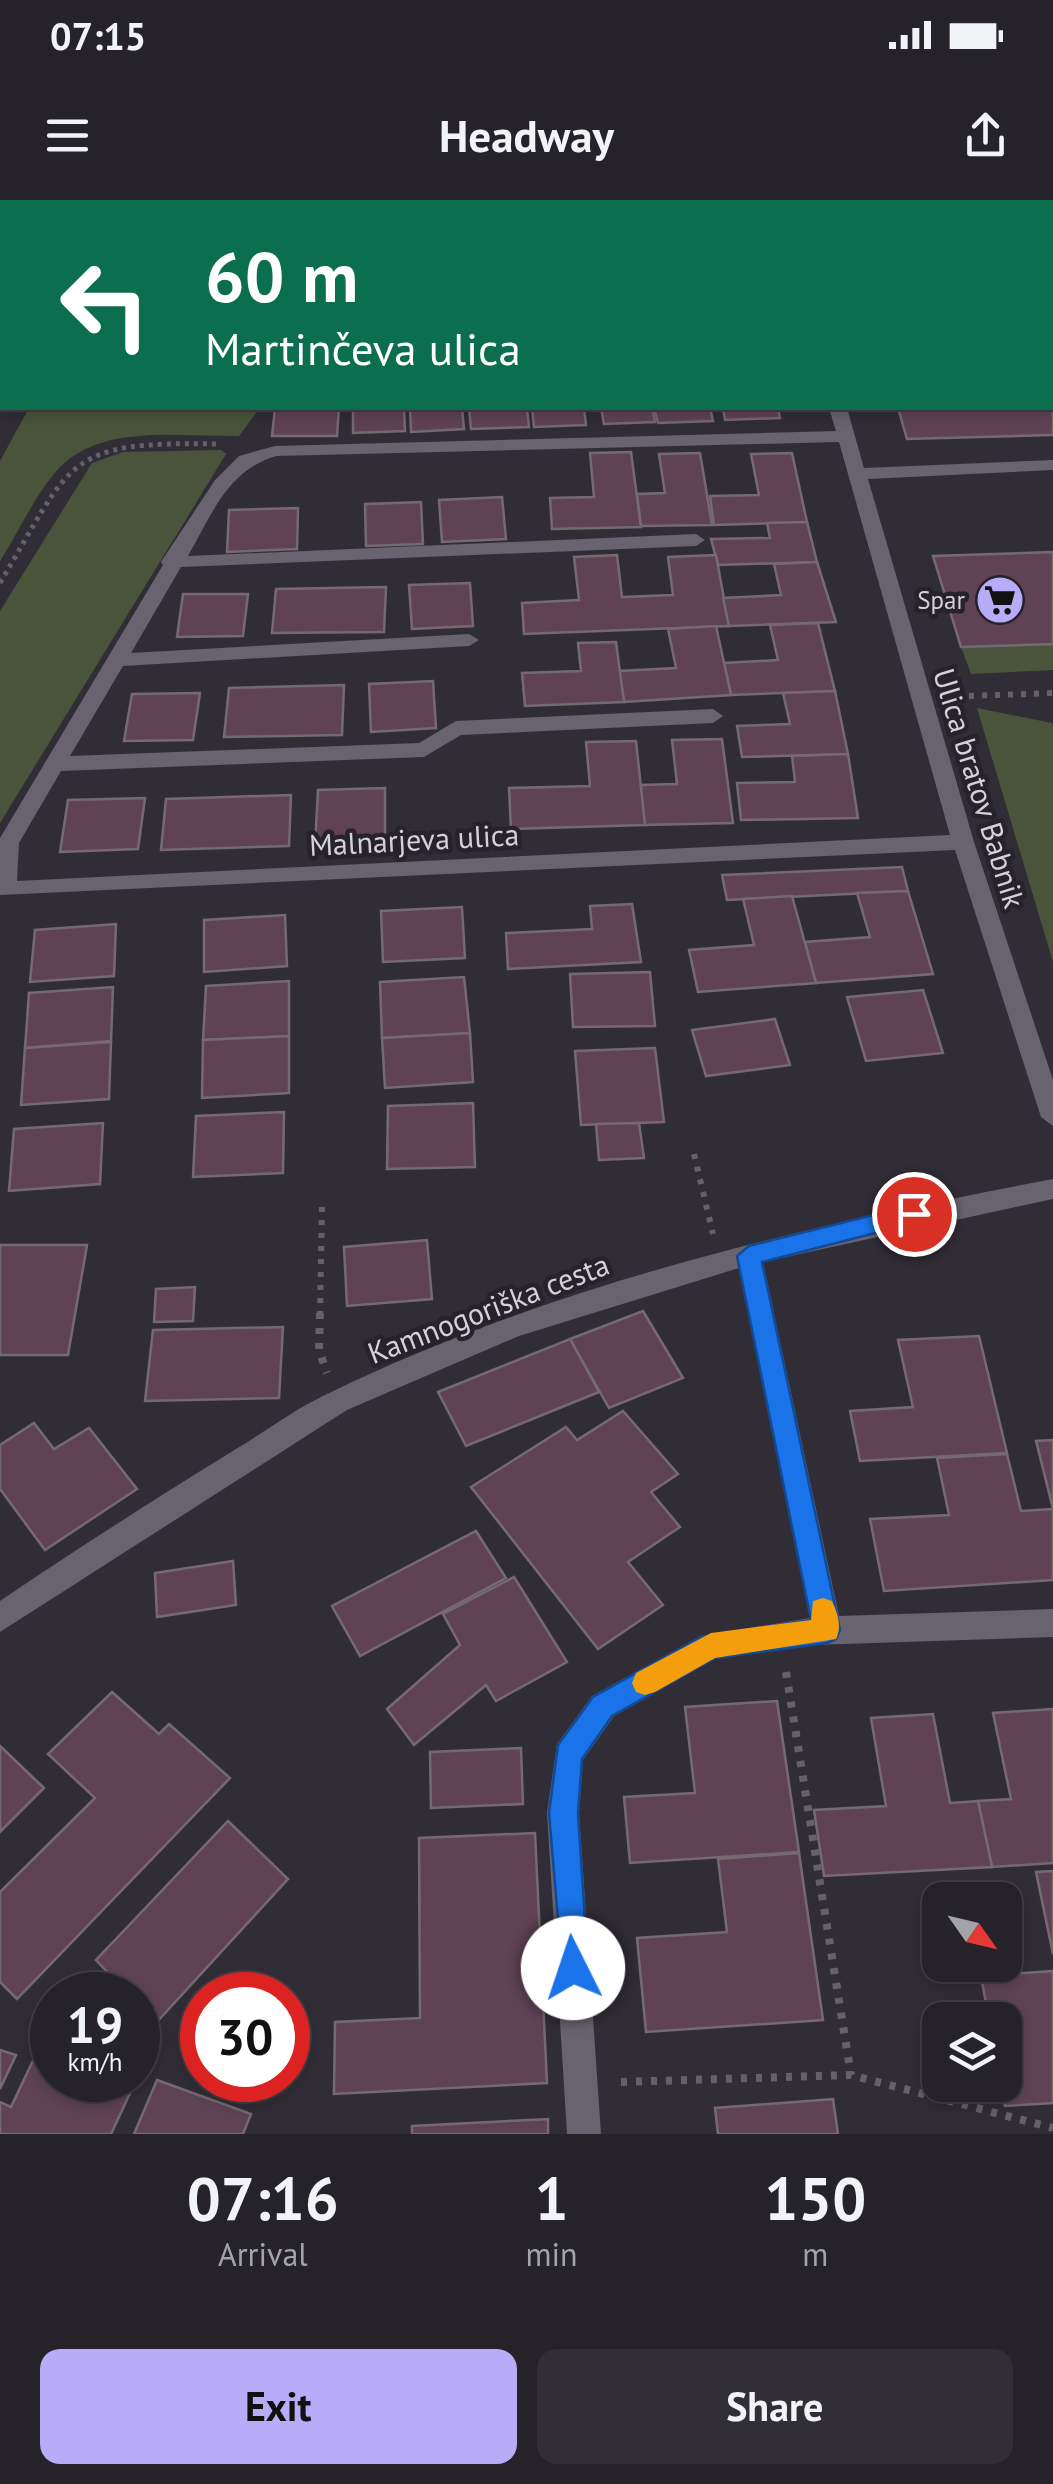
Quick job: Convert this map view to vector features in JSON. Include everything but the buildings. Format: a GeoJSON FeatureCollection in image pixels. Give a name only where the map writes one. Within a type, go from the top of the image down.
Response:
{"type":"FeatureCollection","features":[{"type":"Feature","properties":{"kind":"street","name":"Ulica bratov Babnik"},"geometry":{"type":"LineString","coordinates":[[839,410],[964,842],[1053,1117]]}},
{"type":"Feature","properties":{"kind":"street","name":"Malnarjeva ulica"},"geometry":{"type":"LineString","coordinates":[[846,436],[274,451],[245,460],[229,472],[171,562],[8,843],[4,888],[964,842]]}},
{"type":"Feature","properties":{"kind":"street"},"geometry":{"type":"LineString","coordinates":[[857,474],[1053,466]]}},
{"type":"Feature","properties":{"kind":"street"},"geometry":{"type":"LineString","coordinates":[[171,562],[696,540]]}},
{"type":"Feature","properties":{"kind":"street"},"geometry":{"type":"LineString","coordinates":[[115,660],[469,640]]}},
{"type":"Feature","properties":{"kind":"street"},"geometry":{"type":"LineString","coordinates":[[54,764],[424,750],[456,728],[713,716]]}},
{"type":"Feature","properties":{"kind":"street","name":"Kamnogoriška cesta"},"geometry":{"type":"LineString","coordinates":[[0,1618],[146,1518],[336,1402],[516,1327],[640,1285],[887,1219],[1053,1189]]}},
{"type":"Feature","properties":{"kind":"street"},"geometry":{"type":"LineString","coordinates":[[749,1256],[827,1630]]}},
{"type":"Feature","properties":{"kind":"street"},"geometry":{"type":"LineString","coordinates":[[584,2134],[564,1813],[568,1755],[603,1706],[711,1646],[827,1630],[1053,1623]]}},
{"type":"Feature","properties":{"kind":"path"},"geometry":{"type":"LineString","coordinates":[[0,583],[69,475],[85,458],[119,448],[167,444],[232,444],[274,451]]}},
{"type":"Feature","properties":{"kind":"path"},"geometry":{"type":"LineString","coordinates":[[969,696],[1053,692]]}},
{"type":"Feature","properties":{"kind":"path"},"geometry":{"type":"LineString","coordinates":[[694,1154],[721,1264]]}},
{"type":"Feature","properties":{"kind":"path"},"geometry":{"type":"LineString","coordinates":[[322,1206],[319,1350],[336,1402]]}},
{"type":"Feature","properties":{"kind":"path"},"geometry":{"type":"LineString","coordinates":[[780,1636],[850,2076]]}},
{"type":"Feature","properties":{"kind":"path"},"geometry":{"type":"LineString","coordinates":[[580,2084],[850,2076],[1053,2128]]}},
{"type":"Feature","properties":{"kind":"green space"},"geometry":{"type":"Polygon","coordinates":[[[28,410],[258,410],[239,436],[115,439],[71,457],[46,484],[0,561],[0,461],[28,410]]]}},
{"type":"Feature","properties":{"kind":"green space"},"geometry":{"type":"Polygon","coordinates":[[[221,450],[226,454],[0,823],[0,611],[92,463],[123,452],[221,450]]]}},
{"type":"Feature","properties":{"kind":"green space"},"geometry":{"type":"Polygon","coordinates":[[[1053,644],[1053,670],[971,674],[961,647],[1053,644]]]}},
{"type":"Feature","properties":{"kind":"green space"},"geometry":{"type":"Polygon","coordinates":[[[977,708],[1052,723],[1053,962],[977,708]]]}},
{"type":"Feature","properties":{"kind":"slow traffic"},"geometry":{"type":"LineString","coordinates":[[645,1683],[711,1646],[827,1630],[823,1610]]}},
{"type":"Feature","properties":{"kind":"place","name":"Spar"},"geometry":{"type":"Point","coordinates":[1000,600]}},
{"type":"Feature","properties":{"kind":"route"},"geometry":{"type":"LineString","coordinates":[[573,1968],[564,1813],[568,1755],[603,1706],[711,1646],[827,1630],[749,1256],[914,1214]]}}]}
